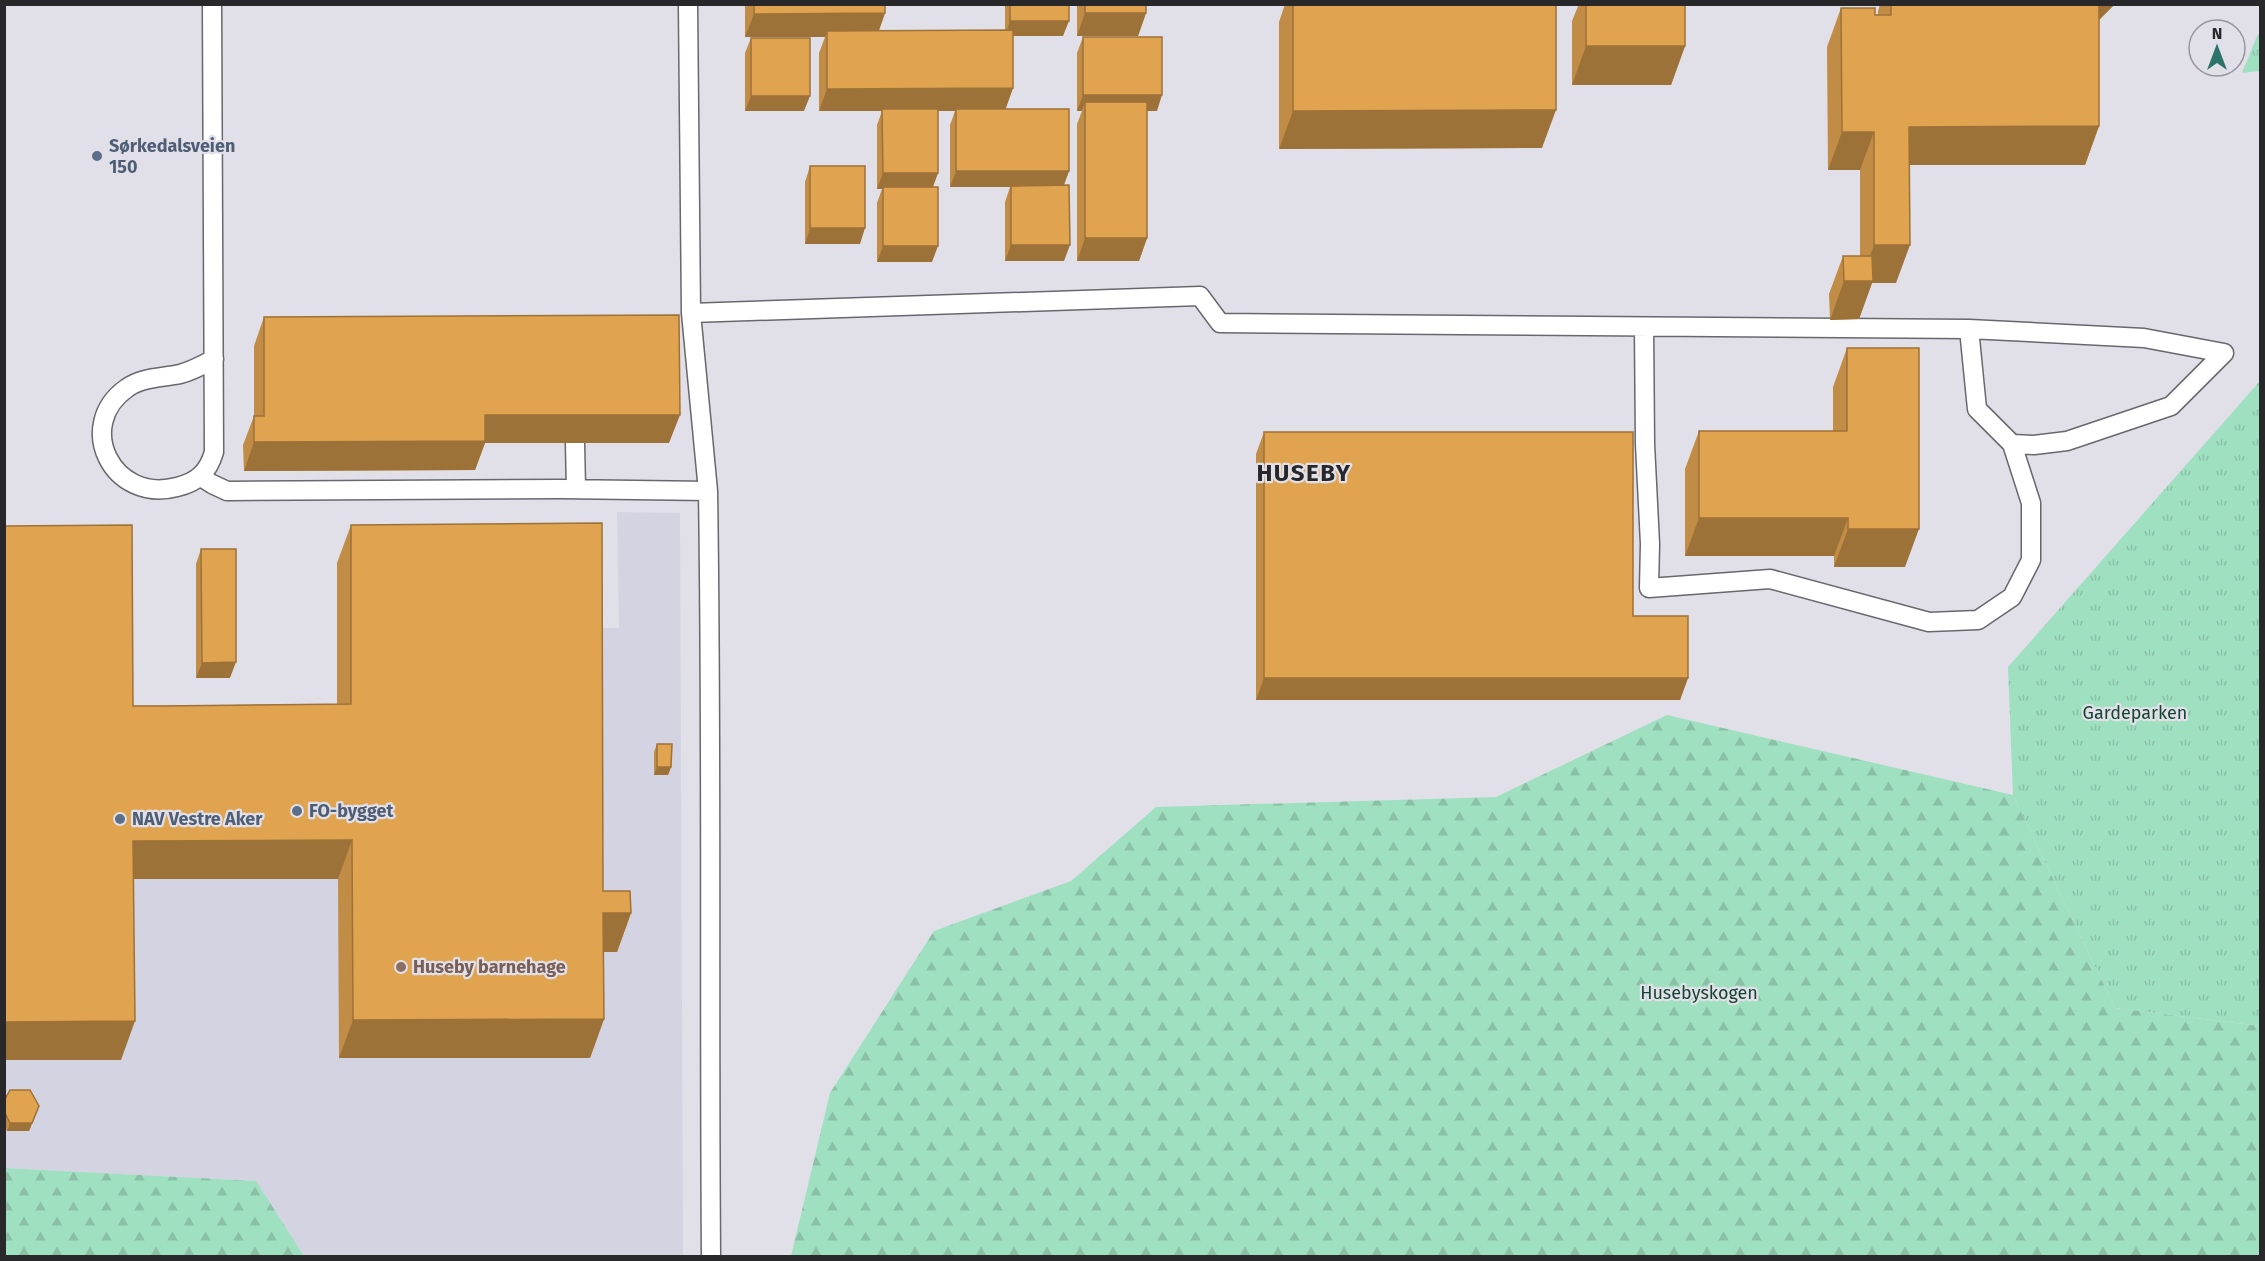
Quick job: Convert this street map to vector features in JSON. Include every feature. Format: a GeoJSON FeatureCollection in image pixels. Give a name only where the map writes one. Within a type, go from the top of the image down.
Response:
{"type":"FeatureCollection","features":[{"type":"Feature","properties":{"kind":"lane"},"geometry":{"type":"LineString","coordinates":[[212,4],[214,359],[214,452],[210,465],[201,477],[185,485],[167,490],[147,490],[130,484],[117,473],[103,445],[103,426],[113,400],[128,387],[142,381],[180,374],[214,359]]}},
{"type":"Feature","properties":{"kind":"lane"},"geometry":{"type":"LineString","coordinates":[[688,4],[691,313],[708,491],[711,700],[709,974],[711,1257]]}},
{"type":"Feature","properties":{"kind":"lane"},"geometry":{"type":"LineString","coordinates":[[691,313],[1200,296],[1220,323],[1969,329],[2144,338],[2224,353],[2171,406],[2067,441],[2034,445],[2012,444]]}},
{"type":"Feature","properties":{"kind":"lane"},"geometry":{"type":"LineString","coordinates":[[1644,327],[1645,444],[1650,544],[1649,588],[1770,579],[1929,622],[1978,620],[2012,597],[2031,560],[2031,503],[2012,444],[1977,409],[1969,329]]}},
{"type":"Feature","properties":{"kind":"lane"},"geometry":{"type":"LineString","coordinates":[[568,489],[575,443]]}},
{"type":"Feature","properties":{"kind":"lane"},"geometry":{"type":"LineString","coordinates":[[201,477],[227,491],[568,489],[708,491]]}},
{"type":"Feature","properties":{"kind":"shaded area","name":"Huseby barnehage"},"geometry":{"type":"Polygon","coordinates":[[[617,512],[680,513],[683,1256],[304,1256],[255,1181],[5,1168],[4,1060],[119,878],[588,628],[619,628],[617,512]]]}},
{"type":"Feature","properties":{"kind":"green space"},"geometry":{"type":"Polygon","coordinates":[[[2260,33],[2260,71],[2247,72],[2247,61],[2260,33]]]}},
{"type":"Feature","properties":{"kind":"green space","name":"Gardeparken"},"geometry":{"type":"Polygon","coordinates":[[[2260,381],[2260,1026],[2115,1008],[2013,795],[2008,667],[2260,381]]]}},
{"type":"Feature","properties":{"kind":"green space","name":"Husebyskogen"},"geometry":{"type":"Polygon","coordinates":[[[1667,715],[2013,795],[2115,1008],[2260,1026],[2260,1256],[791,1256],[830,1093],[934,931],[1071,881],[1156,807],[1496,797],[1667,715]]]}},
{"type":"Feature","properties":{"kind":"green space"},"geometry":{"type":"Polygon","coordinates":[[[4,1168],[256,1181],[304,1256],[5,1256],[4,1168]]]}},
{"type":"Feature","properties":{"kind":"building"},"geometry":{"type":"Polygon","coordinates":[[[754,4],[885,4],[885,13],[754,14],[754,4]]]}},
{"type":"Feature","properties":{"kind":"building"},"geometry":{"type":"Polygon","coordinates":[[[1010,4],[1069,4],[1069,21],[1010,21],[1010,4]]]}},
{"type":"Feature","properties":{"kind":"building"},"geometry":{"type":"Polygon","coordinates":[[[1085,4],[1146,4],[1146,13],[1085,13],[1085,4]]]}},
{"type":"Feature","properties":{"kind":"building"},"geometry":{"type":"Polygon","coordinates":[[[1293,4],[1556,4],[1556,110],[1293,111],[1293,4]]]}},
{"type":"Feature","properties":{"kind":"building"},"geometry":{"type":"Polygon","coordinates":[[[1586,4],[1685,4],[1685,46],[1586,46],[1586,4]]]}},
{"type":"Feature","properties":{"kind":"building"},"geometry":{"type":"Polygon","coordinates":[[[1891,4],[2099,4],[2099,126],[1909,127],[1910,245],[1874,245],[1874,132],[1842,132],[1841,8],[1875,8],[1875,15],[1891,15],[1891,4]]]}},
{"type":"Feature","properties":{"kind":"building"},"geometry":{"type":"Polygon","coordinates":[[[1013,30],[1013,88],[827,89],[827,31],[1013,30]]]}},
{"type":"Feature","properties":{"kind":"building"},"geometry":{"type":"Polygon","coordinates":[[[1083,37],[1162,37],[1162,95],[1083,95],[1083,37]]]}},
{"type":"Feature","properties":{"kind":"building"},"geometry":{"type":"Polygon","coordinates":[[[751,38],[810,38],[810,96],[751,96],[751,38]]]}},
{"type":"Feature","properties":{"kind":"building"},"geometry":{"type":"Polygon","coordinates":[[[1085,102],[1147,102],[1147,238],[1085,238],[1085,102]]]}},
{"type":"Feature","properties":{"kind":"building"},"geometry":{"type":"Polygon","coordinates":[[[882,109],[938,109],[938,173],[883,173],[882,109]]]}},
{"type":"Feature","properties":{"kind":"building"},"geometry":{"type":"Polygon","coordinates":[[[956,109],[1069,109],[1069,171],[956,171],[956,109]]]}},
{"type":"Feature","properties":{"kind":"building"},"geometry":{"type":"Polygon","coordinates":[[[810,166],[865,166],[865,228],[810,228],[810,166]]]}},
{"type":"Feature","properties":{"kind":"building"},"geometry":{"type":"Polygon","coordinates":[[[1069,185],[1070,245],[1011,245],[1011,186],[1069,185]]]}},
{"type":"Feature","properties":{"kind":"building"},"geometry":{"type":"Polygon","coordinates":[[[883,187],[938,187],[938,246],[883,246],[883,187]]]}},
{"type":"Feature","properties":{"kind":"building"},"geometry":{"type":"Polygon","coordinates":[[[1843,256],[1872,256],[1873,281],[1844,281],[1843,256]]]}},
{"type":"Feature","properties":{"kind":"building"},"geometry":{"type":"Polygon","coordinates":[[[679,315],[680,415],[485,415],[485,441],[254,442],[254,416],[264,416],[264,317],[679,315]]]}},
{"type":"Feature","properties":{"kind":"building"},"geometry":{"type":"Polygon","coordinates":[[[1847,348],[1919,348],[1919,529],[1848,529],[1848,518],[1699,518],[1699,431],[1847,431],[1847,348]]]}},
{"type":"Feature","properties":{"kind":"building"},"geometry":{"type":"Polygon","coordinates":[[[1264,432],[1633,432],[1633,616],[1688,616],[1688,678],[1264,678],[1264,432]]]}},
{"type":"Feature","properties":{"kind":"building","name":"FO-bygget"},"geometry":{"type":"Polygon","coordinates":[[[602,523],[603,891],[630,891],[631,913],[603,913],[604,1019],[353,1020],[352,840],[133,841],[135,1021],[4,1022],[4,526],[132,525],[133,706],[162,706],[351,704],[351,525],[602,523]]]}},
{"type":"Feature","properties":{"kind":"building"},"geometry":{"type":"Polygon","coordinates":[[[201,549],[236,549],[236,662],[202,663],[201,549]]]}},
{"type":"Feature","properties":{"kind":"building"},"geometry":{"type":"Polygon","coordinates":[[[657,744],[672,744],[671,767],[657,767],[657,744]]]}},
{"type":"Feature","properties":{"kind":"building"},"geometry":{"type":"Polygon","coordinates":[[[10,1090],[30,1090],[39,1106],[32,1123],[10,1123],[4,1111],[4,1101],[10,1090]]]}},
{"type":"Feature","properties":{"kind":"place","name":"Sørkedalsveien 150"},"geometry":{"type":"Point","coordinates":[97,156]}},
{"type":"Feature","properties":{"kind":"place","name":"FO-bygget"},"geometry":{"type":"Point","coordinates":[297,811]}},
{"type":"Feature","properties":{"kind":"place","name":"NAV Vestre Aker"},"geometry":{"type":"Point","coordinates":[120,819]}},
{"type":"Feature","properties":{"kind":"place","name":"Huseby barnehage"},"geometry":{"type":"Point","coordinates":[401,967]}},
{"type":"Feature","properties":{"kind":"district","name":"HUSEBY"},"geometry":{"type":"Point","coordinates":[1304,473]}}]}
